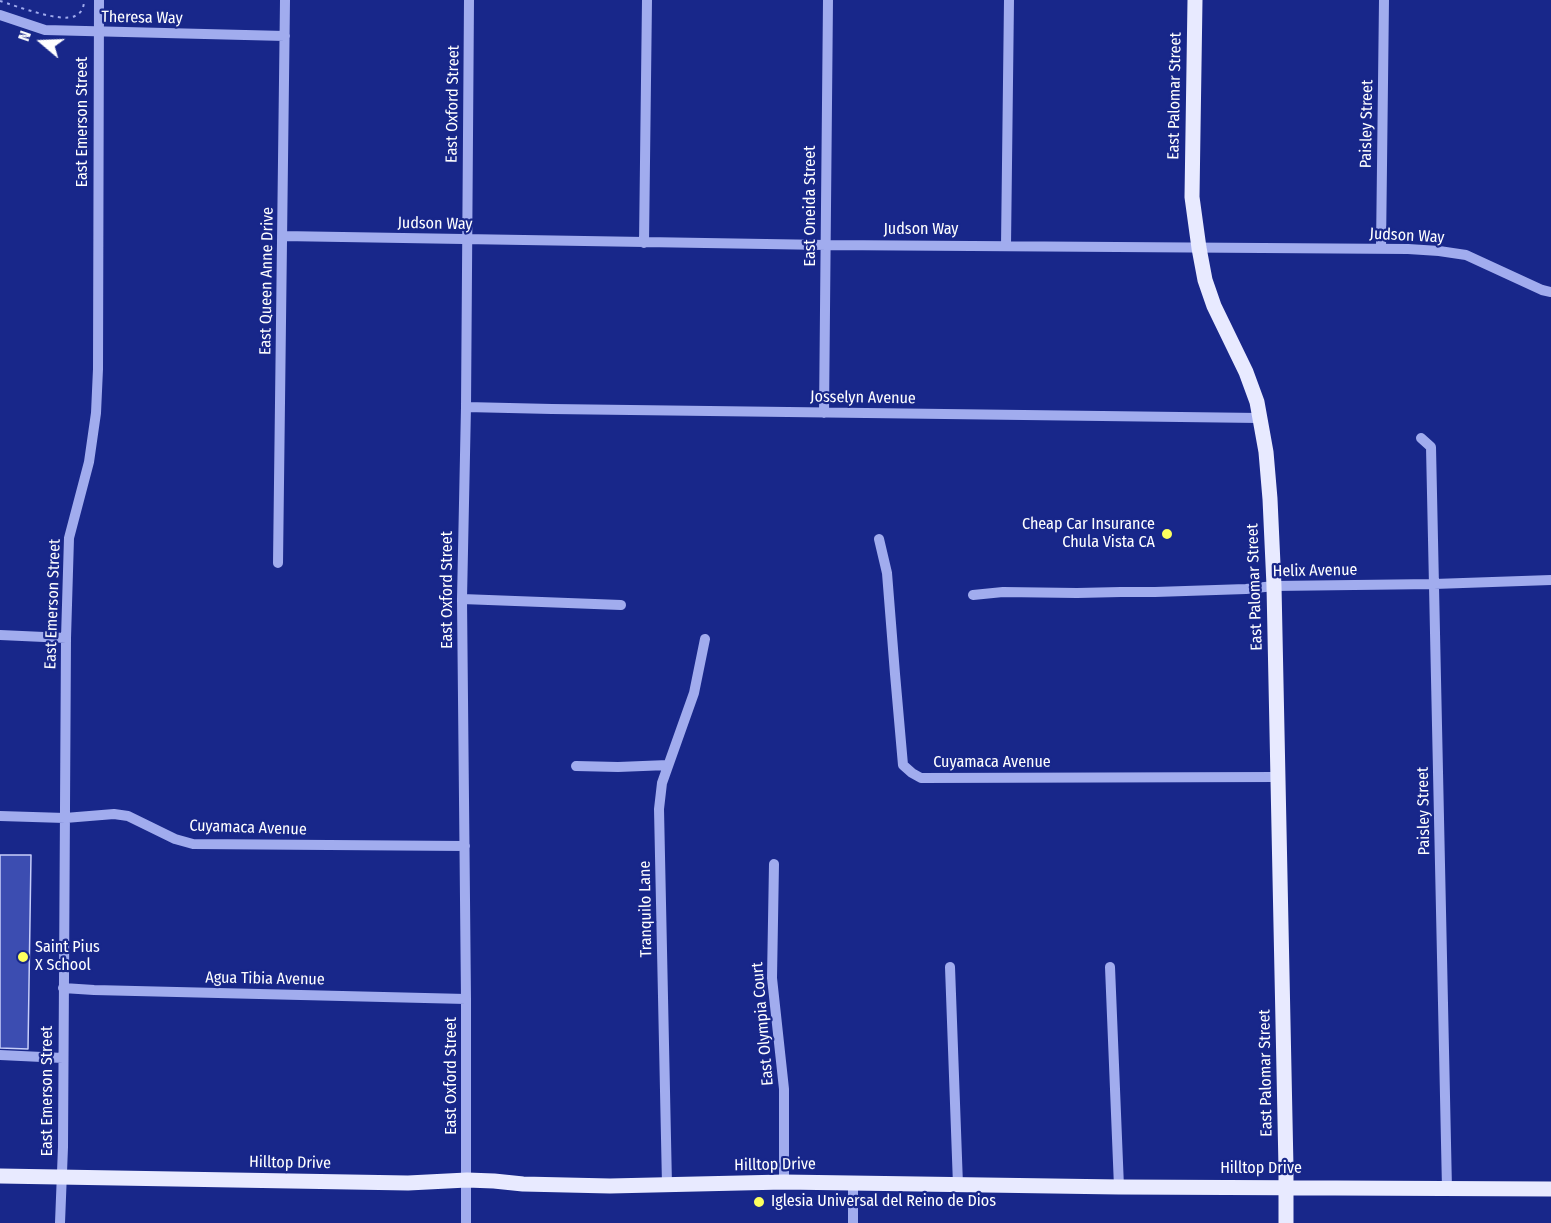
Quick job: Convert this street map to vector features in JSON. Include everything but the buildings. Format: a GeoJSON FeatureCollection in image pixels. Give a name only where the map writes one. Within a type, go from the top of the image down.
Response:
{"type":"FeatureCollection","features":[{"type":"Feature","properties":{"kind":"main road","name":"East Palomar Street"},"geometry":{"type":"LineString","coordinates":[[1195,0],[1192,197],[1199,248],[1205,280],[1214,306],[1246,372],[1257,402],[1266,452],[1270,499],[1274,585],[1286,1223]]}},
{"type":"Feature","properties":{"kind":"main road","name":"Hilltop Drive"},"geometry":{"type":"LineString","coordinates":[[0,1176],[408,1183],[467,1180],[599,1186],[784,1182],[1119,1187],[1551,1189]]}},
{"type":"Feature","properties":{"kind":"street","name":"East Emerson Street"},"geometry":{"type":"LineString","coordinates":[[60,1223],[69,538],[89,462],[96,413],[99,0]]}},
{"type":"Feature","properties":{"kind":"street","name":"East Queen Anne Drive"},"geometry":{"type":"LineString","coordinates":[[278,563],[285,0]]}},
{"type":"Feature","properties":{"kind":"street","name":"East Oxford Street"},"geometry":{"type":"LineString","coordinates":[[466,1223],[462,599],[469,0]]}},
{"type":"Feature","properties":{"kind":"street"},"geometry":{"type":"LineString","coordinates":[[644,243],[647,0]]}},
{"type":"Feature","properties":{"kind":"street","name":"East Oneida Street"},"geometry":{"type":"LineString","coordinates":[[824,413],[828,0]]}},
{"type":"Feature","properties":{"kind":"street"},"geometry":{"type":"LineString","coordinates":[[1006,246],[1009,0]]}},
{"type":"Feature","properties":{"kind":"street","name":"Paisley Street"},"geometry":{"type":"LineString","coordinates":[[1381,248],[1384,0]]}},
{"type":"Feature","properties":{"kind":"street","name":"Theresa Way"},"geometry":{"type":"LineString","coordinates":[[0,15],[45,30],[285,36]]}},
{"type":"Feature","properties":{"kind":"street","name":"Judson Way"},"geometry":{"type":"LineString","coordinates":[[282,236],[826,245],[1381,248],[1466,255],[1551,292]]}},
{"type":"Feature","properties":{"kind":"street","name":"Josselyn Avenue"},"geometry":{"type":"LineString","coordinates":[[466,407],[1260,418]]}},
{"type":"Feature","properties":{"kind":"street","name":"Paisley Street"},"geometry":{"type":"LineString","coordinates":[[1421,438],[1431,447],[1447,1189]]}},
{"type":"Feature","properties":{"kind":"street","name":"Cuyamaca Avenue"},"geometry":{"type":"LineString","coordinates":[[879,539],[887,573],[903,765],[912,773],[921,778],[1277,777]]}},
{"type":"Feature","properties":{"kind":"street","name":"Helix Avenue"},"geometry":{"type":"LineString","coordinates":[[973,595],[1012,592],[1077,593],[1246,589],[1274,585],[1434,584],[1551,580]]}},
{"type":"Feature","properties":{"kind":"street"},"geometry":{"type":"LineString","coordinates":[[462,599],[621,605]]}},
{"type":"Feature","properties":{"kind":"street"},"geometry":{"type":"LineString","coordinates":[[0,635],[66,638]]}},
{"type":"Feature","properties":{"kind":"street","name":"Tranquilo Lane"},"geometry":{"type":"LineString","coordinates":[[667,1185],[659,809],[662,783],[694,693],[705,639]]}},
{"type":"Feature","properties":{"kind":"street"},"geometry":{"type":"LineString","coordinates":[[576,766],[668,765]]}},
{"type":"Feature","properties":{"kind":"street","name":"Cuyamaca Avenue"},"geometry":{"type":"LineString","coordinates":[[0,816],[65,818],[114,814],[128,816],[175,839],[193,844],[465,846]]}},
{"type":"Feature","properties":{"kind":"street","name":"East Olympia Court"},"geometry":{"type":"LineString","coordinates":[[774,864],[772,978],[784,1089],[784,1182]]}},
{"type":"Feature","properties":{"kind":"street"},"geometry":{"type":"LineString","coordinates":[[950,967],[958,1185]]}},
{"type":"Feature","properties":{"kind":"street"},"geometry":{"type":"LineString","coordinates":[[1110,967],[1119,1187]]}},
{"type":"Feature","properties":{"kind":"street","name":"Agua Tibia Avenue"},"geometry":{"type":"LineString","coordinates":[[63,988],[466,999]]}},
{"type":"Feature","properties":{"kind":"street"},"geometry":{"type":"LineString","coordinates":[[0,1055],[63,1058]]}},
{"type":"Feature","properties":{"kind":"street"},"geometry":{"type":"LineString","coordinates":[[853,1183],[853,1223]]}},
{"type":"Feature","properties":{"kind":"path"},"geometry":{"type":"LineString","coordinates":[[0,1],[51,16],[70,17],[81,12],[84,0]]}},
{"type":"Feature","properties":{"kind":"place","name":"Cheap Car Insurance Chula Vista CA"},"geometry":{"type":"Point","coordinates":[1167,534]}},
{"type":"Feature","properties":{"kind":"place","name":"Saint Pius X School"},"geometry":{"type":"Point","coordinates":[23,957]}},
{"type":"Feature","properties":{"kind":"place","name":"Iglesia Universal del Reino de Dios"},"geometry":{"type":"Point","coordinates":[759,1202]}}]}
